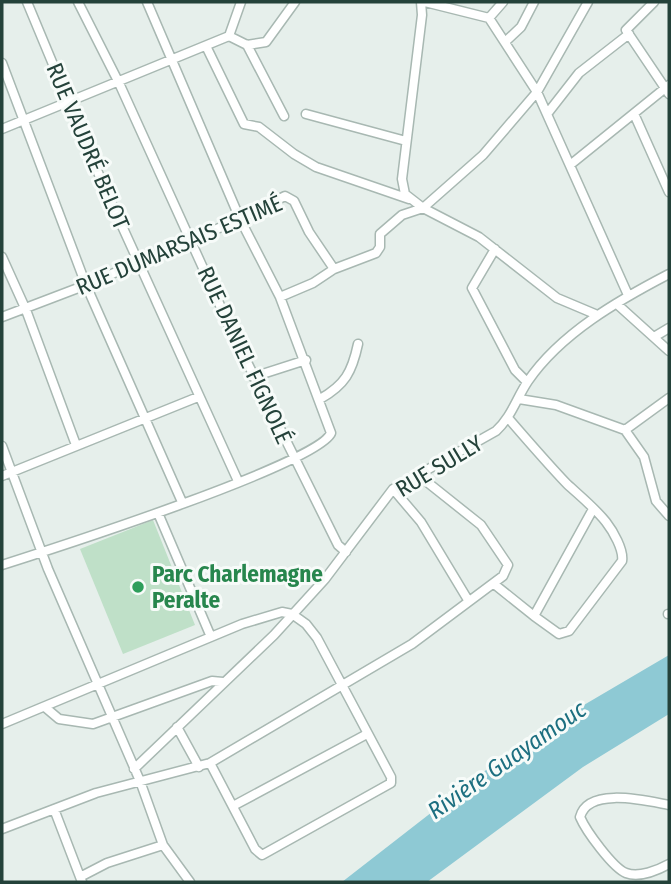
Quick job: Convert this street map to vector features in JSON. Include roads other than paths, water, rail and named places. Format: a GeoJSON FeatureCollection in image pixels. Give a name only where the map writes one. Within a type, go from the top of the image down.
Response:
{"type":"FeatureCollection","features":[{"type":"Feature","properties":{"kind":"street","name":"RUE VAUDRÉ BELOT"},"geometry":{"type":"LineString","coordinates":[[27,2],[71,103],[83,140],[238,481]]}},
{"type":"Feature","properties":{"kind":"street","name":"RUE DANIEL FIGNOLÉ"},"geometry":{"type":"LineString","coordinates":[[78,2],[119,83],[253,377],[338,545],[346,552]]}},
{"type":"Feature","properties":{"kind":"street"},"geometry":{"type":"LineString","coordinates":[[2,565],[158,513],[293,459],[324,443],[331,433],[306,360],[280,297],[240,219],[147,2]]}},
{"type":"Feature","properties":{"kind":"street"},"geometry":{"type":"LineString","coordinates":[[2,129],[229,36],[241,2]]}},
{"type":"Feature","properties":{"kind":"street"},"geometry":{"type":"LineString","coordinates":[[247,46],[266,42],[295,2]]}},
{"type":"Feature","properties":{"kind":"street"},"geometry":{"type":"LineString","coordinates":[[409,199],[402,178],[423,2],[489,18],[537,92],[628,295]]}},
{"type":"Feature","properties":{"kind":"street"},"geometry":{"type":"LineString","coordinates":[[489,18],[503,2]]}},
{"type":"Feature","properties":{"kind":"street"},"geometry":{"type":"LineString","coordinates":[[505,42],[521,27],[534,2]]}},
{"type":"Feature","properties":{"kind":"street"},"geometry":{"type":"LineString","coordinates":[[280,297],[313,283],[334,269],[378,251],[378,239],[385,229],[402,215],[423,208],[483,155],[537,92],[589,2]]}},
{"type":"Feature","properties":{"kind":"street"},"geometry":{"type":"LineString","coordinates":[[570,165],[668,89],[626,30],[654,2]]}},
{"type":"Feature","properties":{"kind":"street"},"geometry":{"type":"LineString","coordinates":[[547,114],[579,73],[629,34]]}},
{"type":"Feature","properties":{"kind":"street"},"geometry":{"type":"LineString","coordinates":[[229,36],[247,46],[284,116]]}},
{"type":"Feature","properties":{"kind":"street"},"geometry":{"type":"LineString","coordinates":[[206,46],[244,124],[259,127],[316,167],[409,199],[495,249],[557,298],[595,314]]}},
{"type":"Feature","properties":{"kind":"street"},"geometry":{"type":"LineString","coordinates":[[2,62],[86,285],[182,502]]}},
{"type":"Feature","properties":{"kind":"street"},"geometry":{"type":"LineString","coordinates":[[306,114],[406,141]]}},
{"type":"Feature","properties":{"kind":"street"},"geometry":{"type":"LineString","coordinates":[[635,116],[669,192]]}},
{"type":"Feature","properties":{"kind":"street","name":"RUE DUMARSAIS ESTIMÉ"},"geometry":{"type":"LineString","coordinates":[[2,317],[86,285],[289,196],[334,269]]}},
{"type":"Feature","properties":{"kind":"street"},"geometry":{"type":"LineString","coordinates":[[495,249],[472,288],[515,370],[527,382]]}},
{"type":"Feature","properties":{"kind":"street"},"geometry":{"type":"LineString","coordinates":[[2,257],[26,310],[76,445]]}},
{"type":"Feature","properties":{"kind":"street","name":"RUE SULLY"},"geometry":{"type":"LineString","coordinates":[[134,769],[223,682],[260,650],[346,552],[393,489],[496,431],[509,419],[527,382],[595,314],[618,305],[628,295],[669,274]]}},
{"type":"Feature","properties":{"kind":"street"},"geometry":{"type":"LineString","coordinates":[[618,305],[669,351]]}},
{"type":"Feature","properties":{"kind":"street"},"geometry":{"type":"LineString","coordinates":[[654,337],[669,328]]}},
{"type":"Feature","properties":{"kind":"street"},"geometry":{"type":"LineString","coordinates":[[320,399],[341,386],[350,375],[358,344]]}},
{"type":"Feature","properties":{"kind":"street"},"geometry":{"type":"LineString","coordinates":[[253,377],[306,360]]}},
{"type":"Feature","properties":{"kind":"street"},"geometry":{"type":"LineString","coordinates":[[2,475],[198,397]]}},
{"type":"Feature","properties":{"kind":"street"},"geometry":{"type":"LineString","coordinates":[[625,430],[669,398]]}},
{"type":"Feature","properties":{"kind":"street"},"geometry":{"type":"LineString","coordinates":[[519,399],[556,405],[625,430],[644,457],[656,501],[669,516]]}},
{"type":"Feature","properties":{"kind":"street"},"geometry":{"type":"LineString","coordinates":[[494,584],[534,616],[564,635],[622,561],[622,552],[606,522],[509,419]]}},
{"type":"Feature","properties":{"kind":"street"},"geometry":{"type":"LineString","coordinates":[[2,446],[41,552],[140,781],[163,845],[190,882]]}},
{"type":"Feature","properties":{"kind":"street"},"geometry":{"type":"LineString","coordinates":[[2,829],[140,781],[210,764],[412,644],[468,600],[494,584],[503,576],[508,565],[481,525],[416,474]]}},
{"type":"Feature","properties":{"kind":"street"},"geometry":{"type":"LineString","coordinates":[[393,489],[421,522],[468,600]]}},
{"type":"Feature","properties":{"kind":"street"},"geometry":{"type":"LineString","coordinates":[[534,616],[593,509]]}},
{"type":"Feature","properties":{"kind":"street"},"geometry":{"type":"LineString","coordinates":[[158,513],[211,637]]}},
{"type":"Feature","properties":{"kind":"street"},"geometry":{"type":"LineString","coordinates":[[2,724],[47,708],[266,615],[282,612],[292,614],[317,638],[391,776],[388,786],[268,853],[259,853],[210,764]]}},
{"type":"Feature","properties":{"kind":"street"},"geometry":{"type":"LineString","coordinates":[[47,708],[59,719],[74,724],[93,724],[212,681],[223,682]]}},
{"type":"Feature","properties":{"kind":"street"},"geometry":{"type":"LineString","coordinates":[[177,727],[199,767]]}},
{"type":"Feature","properties":{"kind":"street"},"geometry":{"type":"LineString","coordinates":[[233,806],[367,734]]}},
{"type":"Feature","properties":{"kind":"street"},"geometry":{"type":"LineString","coordinates":[[669,805],[632,798],[605,798],[584,808],[580,817],[592,837],[622,872],[649,873],[669,864]]}},
{"type":"Feature","properties":{"kind":"street"},"geometry":{"type":"LineString","coordinates":[[54,809],[81,880],[107,863],[163,845]]}},
{"type":"Feature","properties":{"kind":"water","name":"Rivière Guayamouc"},"geometry":{"type":"Polygon","coordinates":[[[669,655],[669,714],[583,767],[427,882],[342,882],[526,739],[669,655]]]}},
{"type":"Feature","properties":{"kind":"place","name":"Parc Charlemagne Peralte"},"geometry":{"type":"Point","coordinates":[138,587]}}]}
